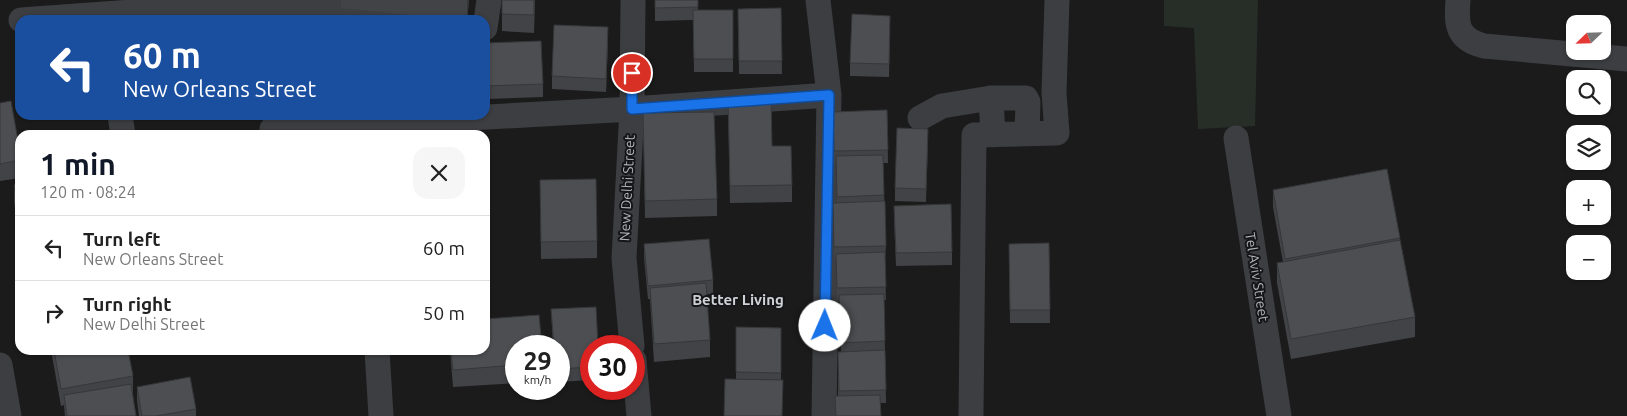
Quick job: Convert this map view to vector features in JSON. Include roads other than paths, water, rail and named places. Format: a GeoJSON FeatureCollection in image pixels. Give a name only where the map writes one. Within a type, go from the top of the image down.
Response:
{"type":"FeatureCollection","features":[{"type":"Feature","properties":{"kind":"street"},"geometry":{"type":"LineString","coordinates":[[487,15],[489,0]]}},
{"type":"Feature","properties":{"kind":"street","name":"New Delhi Street"},"geometry":{"type":"LineString","coordinates":[[631,335],[624,258],[632,109],[633,0]]}},
{"type":"Feature","properties":{"kind":"street"},"geometry":{"type":"LineString","coordinates":[[818,0],[829,95],[824,416]]}},
{"type":"Feature","properties":{"kind":"street"},"geometry":{"type":"LineString","coordinates":[[971,416],[974,135],[992,136],[1057,132],[1054,93],[1057,0]]}},
{"type":"Feature","properties":{"kind":"street"},"geometry":{"type":"LineString","coordinates":[[1458,0],[1456,18],[1459,28],[1472,43],[1484,46],[1627,59]]}},
{"type":"Feature","properties":{"kind":"street"},"geometry":{"type":"LineString","coordinates":[[122,15],[173,9],[325,5],[385,15]]}},
{"type":"Feature","properties":{"kind":"street"},"geometry":{"type":"LineString","coordinates":[[0,22],[15,21]]}},
{"type":"Feature","properties":{"kind":"street"},"geometry":{"type":"LineString","coordinates":[[490,120],[829,95]]}},
{"type":"Feature","properties":{"kind":"street"},"geometry":{"type":"LineString","coordinates":[[920,118],[942,106],[991,98],[1026,98],[1028,102],[1027,133]]}},
{"type":"Feature","properties":{"kind":"street"},"geometry":{"type":"LineString","coordinates":[[991,98],[992,136]]}},
{"type":"Feature","properties":{"kind":"street"},"geometry":{"type":"LineString","coordinates":[[272,129],[362,129],[484,120]]}},
{"type":"Feature","properties":{"kind":"street","name":"Tel Aviv Street"},"geometry":{"type":"LineString","coordinates":[[1236,138],[1278,416]]}},
{"type":"Feature","properties":{"kind":"street"},"geometry":{"type":"LineString","coordinates":[[377,355],[382,416]]}},
{"type":"Feature","properties":{"kind":"street"},"geometry":{"type":"LineString","coordinates":[[0,365],[9,416]]}},
{"type":"Feature","properties":{"kind":"street"},"geometry":{"type":"LineString","coordinates":[[638,400],[639,416]]}},
{"type":"Feature","properties":{"kind":"district","name":"Better Living"},"geometry":{"type":"Point","coordinates":[738,299]}}]}
